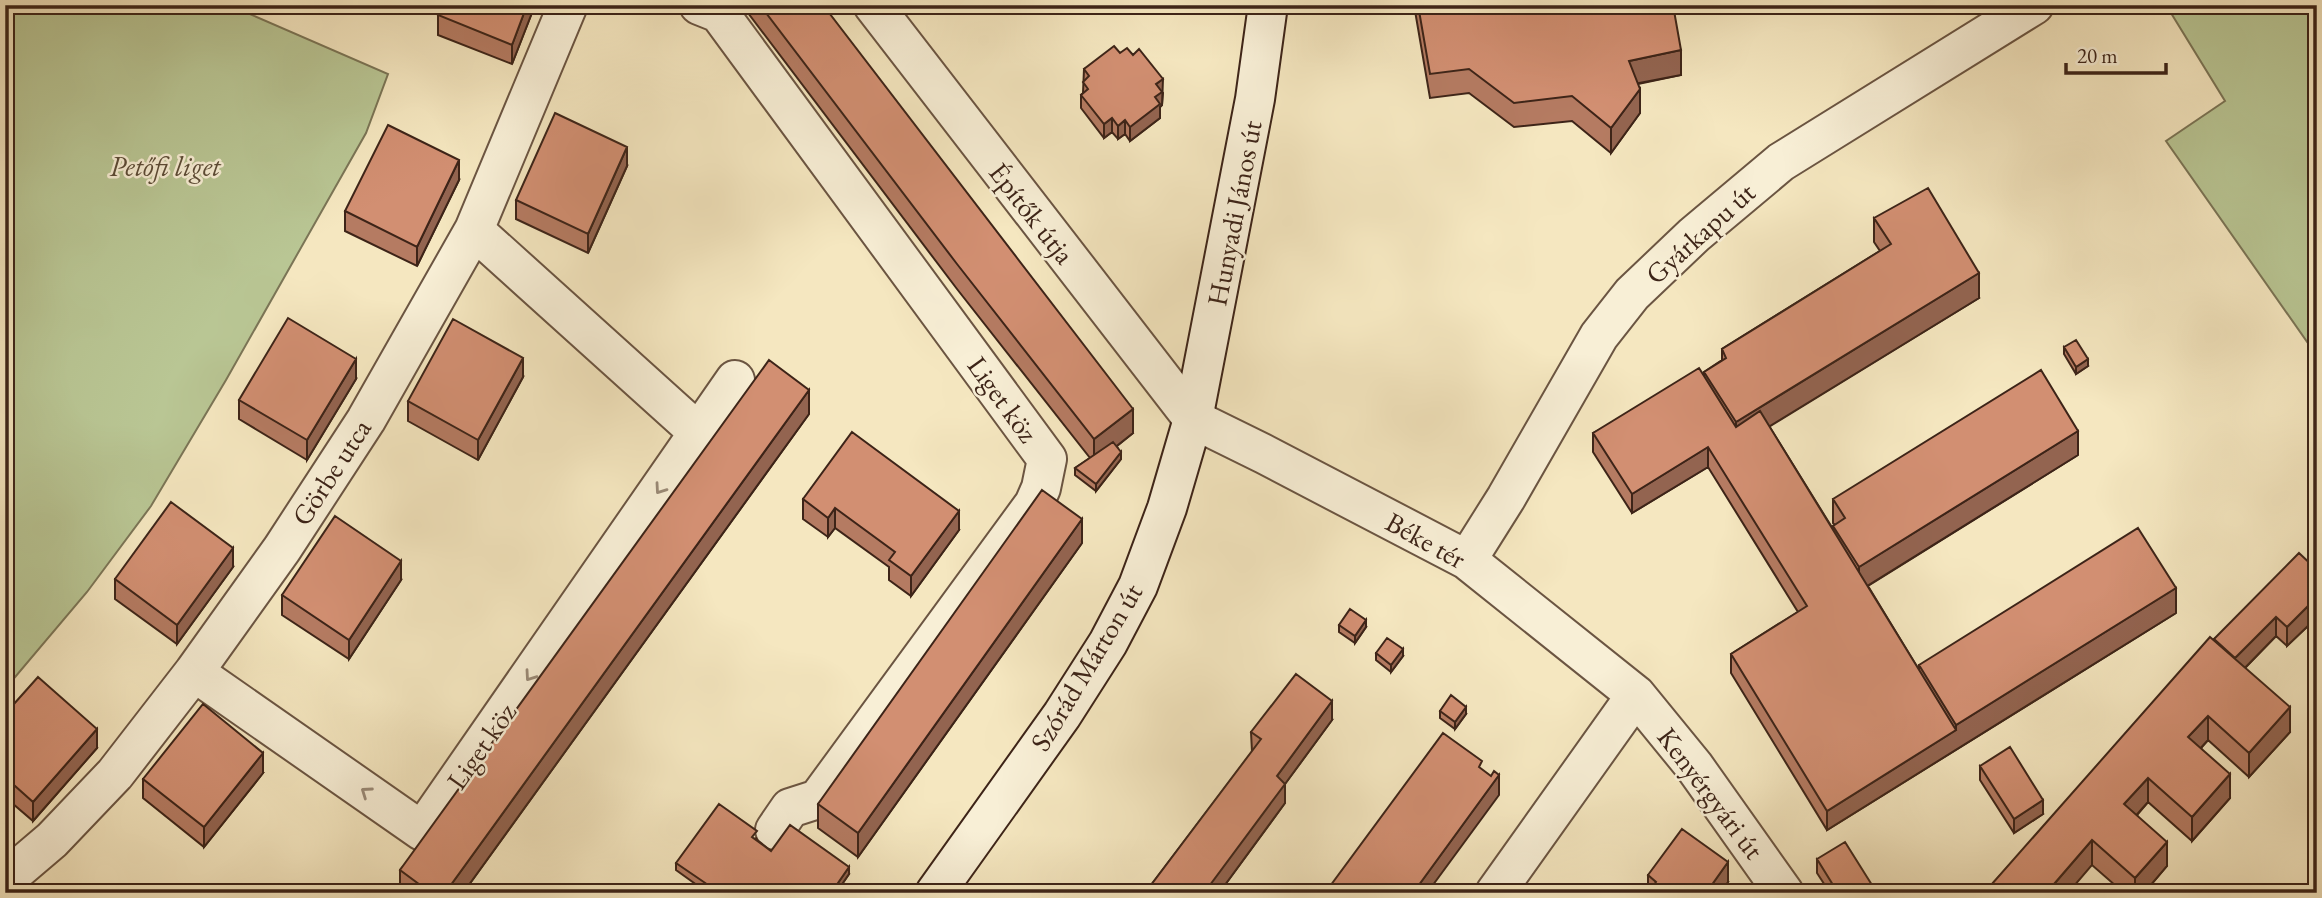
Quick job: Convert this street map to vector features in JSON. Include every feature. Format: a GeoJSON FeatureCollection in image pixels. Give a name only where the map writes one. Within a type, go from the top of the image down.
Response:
{"type":"FeatureCollection","features":[{"type":"Feature","properties":{"kind":"street","name":"Görbe utca"},"geometry":{"type":"LineString","coordinates":[[5,880],[52,839],[115,774],[282,549],[366,420],[474,230],[568,5]]}},
{"type":"Feature","properties":{"kind":"street","name":"Liget köz"},"geometry":{"type":"LineString","coordinates":[[699,5],[719,13],[1047,459],[1041,488],[1034,504],[818,800],[790,808],[775,830]]}},
{"type":"Feature","properties":{"kind":"street","name":"Építők útja"},"geometry":{"type":"LineString","coordinates":[[873,5],[1194,419]]}},
{"type":"Feature","properties":{"kind":"street","name":"Hunyadi János út"},"geometry":{"type":"LineString","coordinates":[[1194,419],[1251,125],[1269,5]]}},
{"type":"Feature","properties":{"kind":"street","name":"Gyárkapu út"},"geometry":{"type":"LineString","coordinates":[[1467,560],[1506,498],[1599,336],[1641,286],[1694,235],[1780,162],[2034,5]]}},
{"type":"Feature","properties":{"kind":"street"},"geometry":{"type":"LineString","coordinates":[[474,230],[699,433]]}},
{"type":"Feature","properties":{"kind":"street","name":"Liget köz"},"geometry":{"type":"LineString","coordinates":[[194,671],[422,831],[735,380]]}},
{"type":"Feature","properties":{"kind":"street","name":"Béke tér"},"geometry":{"type":"LineString","coordinates":[[1194,419],[1467,560],[1636,695]]}},
{"type":"Feature","properties":{"kind":"street","name":"Szórád Márton út"},"geometry":{"type":"LineString","coordinates":[[935,893],[1062,715],[1108,643],[1138,586],[1167,508],[1194,419]]}},
{"type":"Feature","properties":{"kind":"street"},"geometry":{"type":"LineString","coordinates":[[1495,893],[1636,695]]}},
{"type":"Feature","properties":{"kind":"street","name":"Kenyérgyári út"},"geometry":{"type":"LineString","coordinates":[[1636,695],[1694,766],[1784,893]]}},
{"type":"Feature","properties":{"kind":"green space","name":"Petőfi liget"},"geometry":{"type":"Polygon","coordinates":[[[5,5],[229,5],[388,74],[366,133],[151,506],[87,592],[5,689],[5,138],[12,116],[13,94],[12,73],[5,56],[5,5]]]}},
{"type":"Feature","properties":{"kind":"green space"},"geometry":{"type":"Polygon","coordinates":[[[2183,5],[2317,5],[2317,356],[2166,141],[2225,101],[2171,13],[2183,5]]]}},
{"type":"Feature","properties":{"kind":"building"},"geometry":{"type":"Polygon","coordinates":[[[441,5],[527,5],[512,45],[438,15],[441,5]]]}},
{"type":"Feature","properties":{"kind":"building"},"geometry":{"type":"Polygon","coordinates":[[[760,5],[823,5],[1133,409],[1094,439],[760,5]]]}},
{"type":"Feature","properties":{"kind":"building"},"geometry":{"type":"Polygon","coordinates":[[[1418,5],[1673,5],[1681,50],[1629,61],[1640,89],[1611,128],[1572,96],[1514,103],[1469,69],[1430,74],[1418,5]]]}},
{"type":"Feature","properties":{"kind":"building"},"geometry":{"type":"Polygon","coordinates":[[[1114,46],[1120,53],[1127,48],[1133,55],[1139,49],[1163,79],[1156,84],[1162,92],[1155,97],[1160,104],[1130,127],[1125,120],[1118,126],[1112,118],[1104,124],[1081,95],[1088,89],[1083,82],[1089,76],[1084,69],[1114,46]]]}},
{"type":"Feature","properties":{"kind":"building"},"geometry":{"type":"Polygon","coordinates":[[[555,113],[627,147],[588,234],[516,200],[555,113]]]}},
{"type":"Feature","properties":{"kind":"building"},"geometry":{"type":"Polygon","coordinates":[[[388,125],[459,160],[417,247],[345,211],[388,125]]]}},
{"type":"Feature","properties":{"kind":"building"},"geometry":{"type":"Polygon","coordinates":[[[1928,188],[1979,273],[1736,422],[1704,372],[1726,358],[1722,349],[1891,244],[1874,218],[1928,188]]]}},
{"type":"Feature","properties":{"kind":"building"},"geometry":{"type":"Polygon","coordinates":[[[5,279],[10,283],[13,294],[9,304],[5,306],[5,279]]]}},
{"type":"Feature","properties":{"kind":"building"},"geometry":{"type":"Polygon","coordinates":[[[288,318],[356,359],[307,440],[239,400],[288,318]]]}},
{"type":"Feature","properties":{"kind":"building"},"geometry":{"type":"Polygon","coordinates":[[[453,319],[523,358],[478,440],[408,401],[453,319]]]}},
{"type":"Feature","properties":{"kind":"building"},"geometry":{"type":"Polygon","coordinates":[[[2076,340],[2088,359],[2076,367],[2064,347],[2076,340]]]}},
{"type":"Feature","properties":{"kind":"building"},"geometry":{"type":"Polygon","coordinates":[[[769,360],[809,390],[445,893],[431,893],[400,870],[769,360]]]}},
{"type":"Feature","properties":{"kind":"building"},"geometry":{"type":"Polygon","coordinates":[[[1699,368],[1736,427],[1760,411],[1956,730],[1827,811],[1731,654],[1807,606],[1708,447],[1632,494],[1593,433],[1699,368]]]}},
{"type":"Feature","properties":{"kind":"building"},"geometry":{"type":"Polygon","coordinates":[[[2041,370],[2078,431],[1859,567],[1833,526],[1845,518],[1833,499],[2041,370]]]}},
{"type":"Feature","properties":{"kind":"building"},"geometry":{"type":"Polygon","coordinates":[[[852,432],[959,511],[911,576],[889,560],[895,552],[835,508],[828,518],[803,499],[852,432]]]}},
{"type":"Feature","properties":{"kind":"building"},"geometry":{"type":"Polygon","coordinates":[[[1113,442],[1121,452],[1096,484],[1075,468],[1113,442]]]}},
{"type":"Feature","properties":{"kind":"building"},"geometry":{"type":"Polygon","coordinates":[[[1042,490],[1082,519],[858,833],[818,804],[1042,490]]]}},
{"type":"Feature","properties":{"kind":"building"},"geometry":{"type":"Polygon","coordinates":[[[171,502],[233,548],[177,625],[115,579],[171,502]]]}},
{"type":"Feature","properties":{"kind":"building"},"geometry":{"type":"Polygon","coordinates":[[[335,516],[401,561],[349,640],[282,595],[335,516]]]}},
{"type":"Feature","properties":{"kind":"building"},"geometry":{"type":"Polygon","coordinates":[[[2138,528],[2176,588],[1956,725],[1919,665],[2138,528]]]}},
{"type":"Feature","properties":{"kind":"building"},"geometry":{"type":"Polygon","coordinates":[[[2299,553],[2317,570],[2317,609],[2311,603],[2287,627],[2276,617],[2235,658],[2214,639],[2299,553]]]}},
{"type":"Feature","properties":{"kind":"building"},"geometry":{"type":"Polygon","coordinates":[[[1350,609],[1366,620],[1355,636],[1339,625],[1350,609]]]}},
{"type":"Feature","properties":{"kind":"building"},"geometry":{"type":"Polygon","coordinates":[[[2210,637],[2290,707],[2249,753],[2208,716],[2188,737],[2230,774],[2192,817],[2148,778],[2124,804],[2167,842],[2135,878],[2092,840],[2049,893],[1984,893],[2210,637]]]}},
{"type":"Feature","properties":{"kind":"building"},"geometry":{"type":"Polygon","coordinates":[[[1387,638],[1403,649],[1391,665],[1376,653],[1387,638]]]}},
{"type":"Feature","properties":{"kind":"building"},"geometry":{"type":"Polygon","coordinates":[[[1296,674],[1332,701],[1277,776],[1285,784],[1204,893],[1145,893],[1261,739],[1251,732],[1296,674]]]}},
{"type":"Feature","properties":{"kind":"building"},"geometry":{"type":"Polygon","coordinates":[[[38,677],[97,729],[33,802],[5,777],[5,714],[38,677]]]}},
{"type":"Feature","properties":{"kind":"building"},"geometry":{"type":"Polygon","coordinates":[[[1451,695],[1466,707],[1455,722],[1440,711],[1451,695]]]}},
{"type":"Feature","properties":{"kind":"building"},"geometry":{"type":"Polygon","coordinates":[[[203,704],[263,753],[204,827],[143,779],[203,704]]]}},
{"type":"Feature","properties":{"kind":"building"},"geometry":{"type":"Polygon","coordinates":[[[1443,733],[1482,761],[1479,767],[1491,776],[1494,771],[1499,775],[1413,893],[1325,893],[1443,733]]]}},
{"type":"Feature","properties":{"kind":"building"},"geometry":{"type":"Polygon","coordinates":[[[2010,747],[2043,800],[2014,819],[1980,766],[2010,747]]]}},
{"type":"Feature","properties":{"kind":"building"},"geometry":{"type":"Polygon","coordinates":[[[719,804],[757,831],[752,837],[771,851],[790,825],[849,867],[831,893],[728,893],[717,885],[714,889],[676,863],[719,804]]]}},
{"type":"Feature","properties":{"kind":"building"},"geometry":{"type":"Polygon","coordinates":[[[1682,829],[1728,862],[1706,893],[1648,893],[1656,882],[1648,875],[1682,829]]]}},
{"type":"Feature","properties":{"kind":"building"},"geometry":{"type":"Polygon","coordinates":[[[1845,842],[1877,893],[1838,893],[1817,859],[1845,842]]]}}]}
